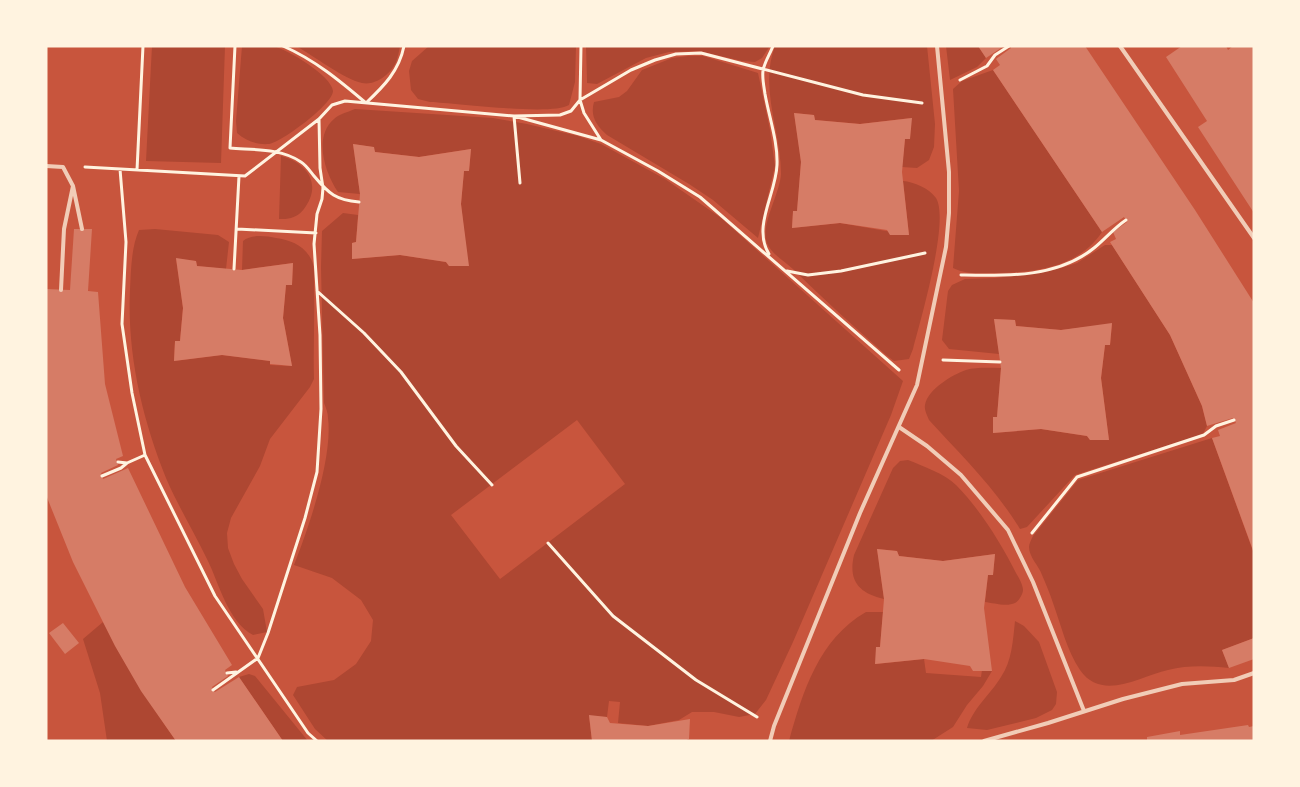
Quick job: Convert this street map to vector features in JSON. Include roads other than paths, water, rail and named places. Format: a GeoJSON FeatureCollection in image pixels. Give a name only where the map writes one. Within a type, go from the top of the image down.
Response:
{"type":"FeatureCollection","features":[{"type":"Feature","properties":{"kind":"lane"},"geometry":{"type":"LineString","coordinates":[[770,741],[774,726],[860,513],[917,385],[946,248],[949,172],[937,46]]}},
{"type":"Feature","properties":{"kind":"lane"},"geometry":{"type":"LineString","coordinates":[[1120,46],[1254,238]]}},
{"type":"Feature","properties":{"kind":"lane"},"geometry":{"type":"LineString","coordinates":[[46,166],[63,167],[73,186],[82,229]]}},
{"type":"Feature","properties":{"kind":"lane"},"geometry":{"type":"LineString","coordinates":[[61,290],[64,229],[73,186]]}},
{"type":"Feature","properties":{"kind":"lane"},"geometry":{"type":"LineString","coordinates":[[899,427],[927,446],[961,475],[1008,530],[1033,582],[1084,711]]}},
{"type":"Feature","properties":{"kind":"lane"},"geometry":{"type":"LineString","coordinates":[[984,741],[1123,699],[1182,684],[1234,680],[1254,673]]}}]}
